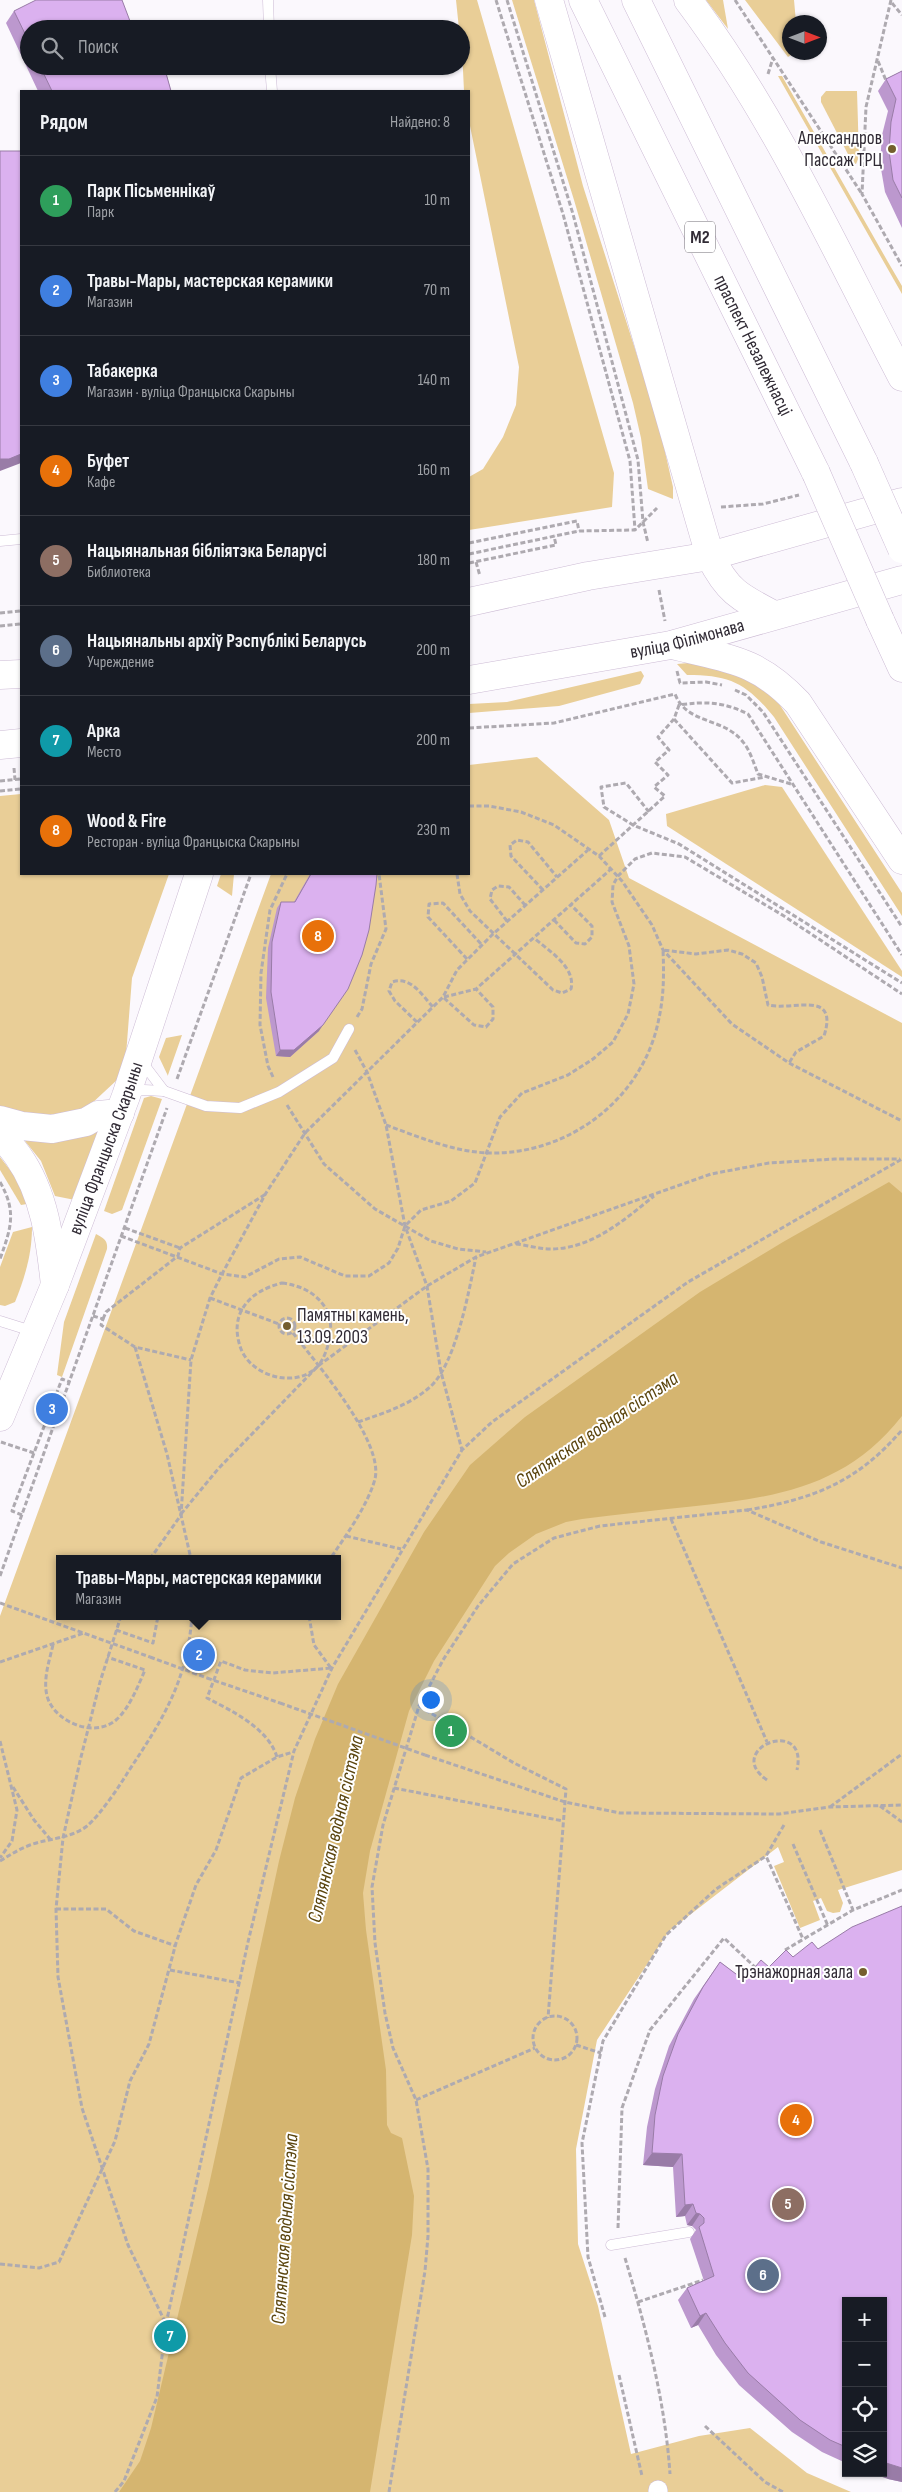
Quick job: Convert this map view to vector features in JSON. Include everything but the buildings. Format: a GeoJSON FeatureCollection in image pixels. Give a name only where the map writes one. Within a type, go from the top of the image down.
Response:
{"type":"FeatureCollection","features":[{"type":"Feature","properties":{"kind":"main road"},"geometry":{"type":"LineString","coordinates":[[549,0],[710,556],[720,577],[731,590],[774,615]]}},
{"type":"Feature","properties":{"kind":"main road","name":"праспект Незалежнасці"},"geometry":{"type":"LineString","coordinates":[[583,0],[816,473],[902,668]]}},
{"type":"Feature","properties":{"kind":"main road","name":"М2"},"geometry":{"type":"LineString","coordinates":[[636,0],[864,464],[902,549]]}},
{"type":"Feature","properties":{"kind":"main road"},"geometry":{"type":"LineString","coordinates":[[688,0],[749,88],[776,134],[902,377]]}},
{"type":"Feature","properties":{"kind":"main road"},"geometry":{"type":"LineString","coordinates":[[470,602],[653,564],[710,556],[902,502]]}},
{"type":"Feature","properties":{"kind":"main road","name":"вуліца Філімонава"},"geometry":{"type":"LineString","coordinates":[[470,680],[671,645],[902,580]]}},
{"type":"Feature","properties":{"kind":"main road"},"geometry":{"type":"LineString","coordinates":[[671,645],[736,660],[761,670],[781,685],[798,703],[902,860]]}},
{"type":"Feature","properties":{"kind":"main road"},"geometry":{"type":"LineString","coordinates":[[0,675],[20,674]]}},
{"type":"Feature","properties":{"kind":"main road"},"geometry":{"type":"LineString","coordinates":[[0,745],[20,743]]}},
{"type":"Feature","properties":{"kind":"main road","name":"вуліца Францыска Скарыны"},"geometry":{"type":"LineString","coordinates":[[0,1417],[55,1285],[123,1104],[199,875]]}},
{"type":"Feature","properties":{"kind":"main road"},"geometry":{"type":"LineString","coordinates":[[0,1120],[22,1126],[52,1129],[86,1122],[123,1104]]}},
{"type":"Feature","properties":{"kind":"main road"},"geometry":{"type":"LineString","coordinates":[[0,1136],[14,1150],[35,1183],[44,1213],[55,1285]]}},
{"type":"Feature","properties":{"kind":"lane"},"geometry":{"type":"LineString","coordinates":[[268,0],[269,20]]}},
{"type":"Feature","properties":{"kind":"lane"},"geometry":{"type":"LineString","coordinates":[[271,75],[272,90]]}},
{"type":"Feature","properties":{"kind":"lane"},"geometry":{"type":"LineString","coordinates":[[0,541],[20,539]]}},
{"type":"Feature","properties":{"kind":"lane"},"geometry":{"type":"LineString","coordinates":[[123,1104],[130,1092],[144,1090],[168,1093],[206,1106],[230,1109],[249,1105],[278,1092],[333,1058],[349,1029]]}},
{"type":"Feature","properties":{"kind":"lane"},"geometry":{"type":"LineString","coordinates":[[138,1055],[148,1072],[168,1093]]}},
{"type":"Feature","properties":{"kind":"lane"},"geometry":{"type":"LineString","coordinates":[[0,1321],[36,1333]]}},
{"type":"Feature","properties":{"kind":"lane"},"geometry":{"type":"LineString","coordinates":[[616,2244],[689,2232]]}},
{"type":"Feature","properties":{"kind":"path"},"geometry":{"type":"LineString","coordinates":[[496,0],[563,214],[630,460],[635,530]]}},
{"type":"Feature","properties":{"kind":"path"},"geometry":{"type":"LineString","coordinates":[[507,0],[572,214],[638,460],[643,522],[680,683],[706,682],[730,687],[746,696],[763,712],[902,927]]}},
{"type":"Feature","properties":{"kind":"path"},"geometry":{"type":"LineString","coordinates":[[735,0],[862,194],[902,266]]}},
{"type":"Feature","properties":{"kind":"path"},"geometry":{"type":"LineString","coordinates":[[862,194],[866,107],[891,1]]}},
{"type":"Feature","properties":{"kind":"path"},"geometry":{"type":"LineString","coordinates":[[891,1],[902,15]]}},
{"type":"Feature","properties":{"kind":"path"},"geometry":{"type":"LineString","coordinates":[[878,61],[888,86]]}},
{"type":"Feature","properties":{"kind":"path"},"geometry":{"type":"LineString","coordinates":[[470,554],[579,531],[635,530],[657,508]]}},
{"type":"Feature","properties":{"kind":"path"},"geometry":{"type":"LineString","coordinates":[[470,544],[577,521],[579,531]]}},
{"type":"Feature","properties":{"kind":"path"},"geometry":{"type":"LineString","coordinates":[[470,563],[556,545],[554,536]]}},
{"type":"Feature","properties":{"kind":"path"},"geometry":{"type":"LineString","coordinates":[[0,613],[20,611]]}},
{"type":"Feature","properties":{"kind":"path"},"geometry":{"type":"LineString","coordinates":[[0,626],[20,624]]}},
{"type":"Feature","properties":{"kind":"path"},"geometry":{"type":"LineString","coordinates":[[470,728],[554,723],[675,694],[679,705],[694,716],[726,727],[744,742],[758,774],[791,784]]}},
{"type":"Feature","properties":{"kind":"path"},"geometry":{"type":"LineString","coordinates":[[679,705],[700,702],[730,705],[748,714],[902,955]]}},
{"type":"Feature","properties":{"kind":"path"},"geometry":{"type":"LineString","coordinates":[[599,856],[665,796],[654,786],[668,775],[655,762],[669,750],[658,736],[674,719],[679,705]]}},
{"type":"Feature","properties":{"kind":"path"},"geometry":{"type":"LineString","coordinates":[[674,719],[732,782],[765,777]]}},
{"type":"Feature","properties":{"kind":"path"},"geometry":{"type":"LineString","coordinates":[[0,781],[20,779]]}},
{"type":"Feature","properties":{"kind":"path"},"geometry":{"type":"LineString","coordinates":[[649,812],[626,783],[601,787],[604,807],[633,825],[679,844],[902,982]]}},
{"type":"Feature","properties":{"kind":"path"},"geometry":{"type":"LineString","coordinates":[[0,791],[20,789]]}},
{"type":"Feature","properties":{"kind":"path"},"geometry":{"type":"LineString","coordinates":[[470,806],[489,806],[521,812],[554,825],[599,856],[618,876],[652,924],[663,950],[732,1024],[789,1063],[902,1121]]}},
{"type":"Feature","properties":{"kind":"path"},"geometry":{"type":"LineString","coordinates":[[543,890],[511,856],[510,845],[517,840],[528,842],[557,877]]}},
{"type":"Feature","properties":{"kind":"path"},"geometry":{"type":"LineString","coordinates":[[180,1515],[191,1360],[210,1298],[266,1193],[305,1133],[443,997],[457,970],[467,959],[588,850]]}},
{"type":"Feature","properties":{"kind":"path"},"geometry":{"type":"LineString","coordinates":[[121,1236],[222,1274],[245,1277],[279,1259],[300,1257],[345,1276],[369,1276],[389,1263],[398,1248],[405,1226],[421,1210],[452,1201],[474,1183],[500,1118],[522,1093],[568,1075],[593,1059],[613,1042],[628,1014],[634,984],[628,946],[612,902],[613,886],[618,876],[635,859],[652,853],[684,857],[790,920],[902,994]]}},
{"type":"Feature","properties":{"kind":"path"},"geometry":{"type":"LineString","coordinates":[[443,997],[476,989],[611,869]]}},
{"type":"Feature","properties":{"kind":"path"},"geometry":{"type":"LineString","coordinates":[[0,1576],[124,1228],[168,1093],[251,875]]}},
{"type":"Feature","properties":{"kind":"path"},"geometry":{"type":"LineString","coordinates":[[287,875],[270,910],[261,974],[260,1026],[268,1066],[278,1092],[324,1164],[375,1209],[431,1241],[458,1249],[488,1252]]}},
{"type":"Feature","properties":{"kind":"path"},"geometry":{"type":"LineString","coordinates":[[379,875],[386,929],[371,964],[362,1009],[349,1029],[354,1048],[367,1072],[386,1125],[405,1226],[427,1286],[441,1372],[462,1450]]}},
{"type":"Feature","properties":{"kind":"path"},"geometry":{"type":"LineString","coordinates":[[457,875],[460,894],[470,911],[553,990],[562,993],[571,989],[573,979],[570,971],[534,938]]}},
{"type":"Feature","properties":{"kind":"path"},"geometry":{"type":"LineString","coordinates":[[508,921],[490,899],[492,890],[498,886],[509,887],[525,905]]}},
{"type":"Feature","properties":{"kind":"path"},"geometry":{"type":"LineString","coordinates":[[467,959],[428,916],[429,904],[443,903],[482,945]]}},
{"type":"Feature","properties":{"kind":"path"},"geometry":{"type":"LineString","coordinates":[[554,920],[576,943],[585,944],[592,937],[592,926],[571,905]]}},
{"type":"Feature","properties":{"kind":"path"},"geometry":{"type":"LineString","coordinates":[[663,950],[696,954],[728,950],[742,954],[756,963],[762,977],[768,1005],[790,1007],[804,1004],[817,1005],[821,1008],[825,1012],[828,1023],[824,1036],[796,1052],[789,1063]]}},
{"type":"Feature","properties":{"kind":"path"},"geometry":{"type":"LineString","coordinates":[[386,1125],[452,1148],[487,1153],[520,1152],[559,1140],[594,1121],[621,1097],[648,1055],[659,1019],[664,983],[663,950]]}},
{"type":"Feature","properties":{"kind":"path"},"geometry":{"type":"LineString","coordinates":[[417,1022],[395,1001],[389,991],[392,982],[400,980],[411,983],[433,1007]]}},
{"type":"Feature","properties":{"kind":"path"},"geometry":{"type":"LineString","coordinates":[[443,997],[474,1025],[486,1027],[494,1019],[493,1007],[476,989]]}},
{"type":"Feature","properties":{"kind":"path"},"geometry":{"type":"LineString","coordinates":[[153,1555],[180,1515],[218,1469],[318,1366],[427,1286],[476,1257],[711,1174],[768,1163],[902,1160]]}},
{"type":"Feature","properties":{"kind":"path"},"geometry":{"type":"LineString","coordinates":[[115,2492],[124,2481],[158,2396],[166,2324],[240,1982],[294,1751],[332,1668],[401,1549],[462,1450],[492,1422],[688,1282],[902,1160]]}},
{"type":"Feature","properties":{"kind":"path"},"geometry":{"type":"LineString","coordinates":[[0,1182],[5,1191],[12,1221],[0,1258]]}},
{"type":"Feature","properties":{"kind":"path"},"geometry":{"type":"LineString","coordinates":[[191,1360],[135,1347],[101,1325],[106,1312],[178,1256],[180,1248],[266,1193]]}},
{"type":"Feature","properties":{"kind":"path"},"geometry":{"type":"LineString","coordinates":[[515,1243],[551,1249],[584,1244],[613,1228],[656,1194]]}},
{"type":"Feature","properties":{"kind":"path"},"geometry":{"type":"LineString","coordinates":[[124,1228],[180,1248]]}},
{"type":"Feature","properties":{"kind":"path"},"geometry":{"type":"LineString","coordinates":[[358,1422],[410,1402],[432,1386],[441,1372],[454,1343],[468,1299],[476,1257]]}},
{"type":"Feature","properties":{"kind":"path"},"geometry":{"type":"LineString","coordinates":[[282,1283],[298,1285],[313,1292],[324,1305],[330,1320],[331,1336],[326,1352],[318,1366],[290,1377],[276,1377],[262,1372],[250,1363],[242,1352],[237,1337],[237,1323],[242,1309],[252,1296],[266,1287],[282,1283]]}},
{"type":"Feature","properties":{"kind":"path"},"geometry":{"type":"LineString","coordinates":[[210,1298],[279,1324],[283,1333],[292,1332],[296,1328],[293,1320],[285,1318],[279,1324]]}},
{"type":"Feature","properties":{"kind":"path"},"geometry":{"type":"LineString","coordinates":[[93,1316],[103,1319]]}},
{"type":"Feature","properties":{"kind":"path"},"geometry":{"type":"LineString","coordinates":[[292,1332],[358,1422],[376,1464],[375,1479],[370,1492],[346,1536],[333,1555]]}},
{"type":"Feature","properties":{"kind":"path"},"geometry":{"type":"LineString","coordinates":[[135,1347],[167,1454],[190,1555]]}},
{"type":"Feature","properties":{"kind":"path"},"geometry":{"type":"LineString","coordinates":[[22,1515],[12,1511],[62,1379],[70,1382]]}},
{"type":"Feature","properties":{"kind":"path"},"geometry":{"type":"LineString","coordinates":[[389,2492],[425,2272],[428,2236],[428,2168],[416,2100],[393,2048],[385,2013],[372,1913],[372,1887],[375,1864],[394,1788],[418,1706],[443,1660],[478,1606],[513,1564],[541,1544],[576,1531],[600,1526],[747,1510],[788,1503],[834,1486],[880,1452],[902,1430]]}},
{"type":"Feature","properties":{"kind":"path"},"geometry":{"type":"LineString","coordinates":[[0,1442],[34,1453]]}},
{"type":"Feature","properties":{"kind":"path"},"geometry":{"type":"LineString","coordinates":[[747,1510],[821,1542],[902,1568]]}},
{"type":"Feature","properties":{"kind":"path"},"geometry":{"type":"LineString","coordinates":[[671,1519],[767,1742]]}},
{"type":"Feature","properties":{"kind":"path"},"geometry":{"type":"LineString","coordinates":[[346,1536],[401,1549]]}},
{"type":"Feature","properties":{"kind":"path"},"geometry":{"type":"LineString","coordinates":[[0,1603],[425,1755],[565,1802],[620,1814],[687,1816],[779,1814],[829,1807],[902,1805]]}},
{"type":"Feature","properties":{"kind":"path"},"geometry":{"type":"LineString","coordinates":[[120,1620],[111,1643],[88,1728],[63,1838],[56,1909],[58,1977],[82,2108],[128,2245],[166,2324]]}},
{"type":"Feature","properties":{"kind":"path"},"geometry":{"type":"LineString","coordinates":[[116,1630],[153,1643],[157,1620]]}},
{"type":"Feature","properties":{"kind":"path"},"geometry":{"type":"LineString","coordinates":[[0,1859],[18,1850],[50,1839],[63,1838],[87,1826],[119,1786],[160,1723],[175,1694],[184,1667],[191,1620]]}},
{"type":"Feature","properties":{"kind":"path"},"geometry":{"type":"LineString","coordinates":[[310,1620],[314,1645],[332,1668]]}},
{"type":"Feature","properties":{"kind":"path"},"geometry":{"type":"LineString","coordinates":[[0,1662],[84,1633]]}},
{"type":"Feature","properties":{"kind":"path"},"geometry":{"type":"LineString","coordinates":[[53,1645],[46,1676],[48,1698],[60,1715],[73,1723],[88,1728],[100,1728],[116,1720],[132,1696],[145,1670],[107,1657]]}},
{"type":"Feature","properties":{"kind":"path"},"geometry":{"type":"LineString","coordinates":[[277,1756],[274,1749],[255,1728],[207,1698],[221,1661],[245,1670],[272,1673],[332,1668]]}},
{"type":"Feature","properties":{"kind":"path"},"geometry":{"type":"LineString","coordinates":[[418,1706],[514,1763],[566,1789],[548,2018]]}},
{"type":"Feature","properties":{"kind":"path"},"geometry":{"type":"LineString","coordinates":[[767,1780],[758,1771],[755,1758],[757,1752],[767,1742],[780,1740],[791,1745],[798,1756],[796,1770]]}},
{"type":"Feature","properties":{"kind":"path"},"geometry":{"type":"LineString","coordinates":[[0,1741],[17,1810],[12,1840],[0,1859]]}},
{"type":"Feature","properties":{"kind":"path"},"geometry":{"type":"LineString","coordinates":[[0,2264],[39,2268],[60,2262],[101,2169],[116,2141],[130,2080],[149,2044],[176,1946],[196,1885],[216,1850],[242,1778],[277,1756],[294,1751]]}},
{"type":"Feature","properties":{"kind":"path"},"geometry":{"type":"LineString","coordinates":[[829,1807],[902,1754]]}},
{"type":"Feature","properties":{"kind":"path"},"geometry":{"type":"LineString","coordinates":[[11,1783],[34,1820],[50,1839]]}},
{"type":"Feature","properties":{"kind":"path"},"geometry":{"type":"LineString","coordinates":[[394,1788],[563,1821]]}},
{"type":"Feature","properties":{"kind":"path"},"geometry":{"type":"LineString","coordinates":[[880,1806],[902,1822]]}},
{"type":"Feature","properties":{"kind":"path"},"geometry":{"type":"LineString","coordinates":[[605,2317],[588,2256],[582,2143],[603,2041],[666,1935],[716,1889],[766,1856],[784,1825]]}},
{"type":"Feature","properties":{"kind":"path"},"geometry":{"type":"LineString","coordinates":[[820,1830],[853,1910]]}},
{"type":"Feature","properties":{"kind":"path"},"geometry":{"type":"LineString","coordinates":[[794,1844],[828,1926]]}},
{"type":"Feature","properties":{"kind":"path"},"geometry":{"type":"LineString","coordinates":[[766,1856],[803,1939]]}},
{"type":"Feature","properties":{"kind":"path"},"geometry":{"type":"LineString","coordinates":[[785,1950],[853,1910],[902,1890]]}},
{"type":"Feature","properties":{"kind":"path"},"geometry":{"type":"LineString","coordinates":[[56,1909],[106,1909],[134,1931],[176,1946]]}},
{"type":"Feature","properties":{"kind":"path"},"geometry":{"type":"LineString","coordinates":[[657,2487],[666,2427],[638,2302],[616,2244],[618,2233],[622,2108],[650,2030],[724,1938],[759,1971]]}},
{"type":"Feature","properties":{"kind":"path"},"geometry":{"type":"LineString","coordinates":[[170,1970],[240,1982]]}},
{"type":"Feature","properties":{"kind":"path"},"geometry":{"type":"LineString","coordinates":[[561,2017],[572,2025],[577,2038],[576,2045],[567,2057],[560,2060],[546,2058],[536,2048],[534,2034],[541,2021],[548,2018],[561,2017]]}},
{"type":"Feature","properties":{"kind":"path"},"geometry":{"type":"LineString","coordinates":[[576,2045],[600,2053]]}},
{"type":"Feature","properties":{"kind":"path"},"geometry":{"type":"LineString","coordinates":[[416,2100],[536,2048]]}},
{"type":"Feature","properties":{"kind":"path"},"geometry":{"type":"LineString","coordinates":[[638,2302],[703,2280]]}},
{"type":"Feature","properties":{"kind":"path"},"geometry":{"type":"LineString","coordinates":[[619,2375],[657,2487]]}},
{"type":"Feature","properties":{"kind":"path"},"geometry":{"type":"LineString","coordinates":[[705,2426],[765,2482],[783,2492]]}},
{"type":"Feature","properties":{"kind":"shaded area"},"geometry":{"type":"Polygon","coordinates":[[[456,0],[477,0],[614,473],[612,507],[470,530],[470,476],[483,469],[503,437],[516,405],[519,367],[470,126],[470,90],[464,90],[463,75],[470,75],[470,20],[458,20],[456,0]]]}},
{"type":"Feature","properties":{"kind":"shaded area"},"geometry":{"type":"Polygon","coordinates":[[[512,0],[534,0],[583,186],[658,421],[673,487],[673,499],[648,489],[641,438],[633,403],[574,200],[512,0]]]}},
{"type":"Feature","properties":{"kind":"shaded area"},"geometry":{"type":"Polygon","coordinates":[[[706,0],[723,0],[728,29],[706,0]]]}},
{"type":"Feature","properties":{"kind":"shaded area"},"geometry":{"type":"Polygon","coordinates":[[[745,0],[794,0],[795,15],[782,15],[782,49],[745,0]]]}},
{"type":"Feature","properties":{"kind":"shaded area"},"geometry":{"type":"Polygon","coordinates":[[[778,76],[782,76],[902,286],[902,294],[778,76]]]}},
{"type":"Feature","properties":{"kind":"shaded area"},"geometry":{"type":"Polygon","coordinates":[[[826,91],[857,91],[859,157],[856,164],[852,162],[821,102],[821,97],[826,91]]]}},
{"type":"Feature","properties":{"kind":"shaded area"},"geometry":{"type":"Polygon","coordinates":[[[711,661],[728,664],[776,699],[902,893],[902,916],[774,717],[764,705],[755,696],[736,683],[715,677],[687,675],[677,664],[711,661]]]}},
{"type":"Feature","properties":{"kind":"shaded area"},"geometry":{"type":"Polygon","coordinates":[[[641,671],[644,676],[640,684],[559,706],[470,713],[470,704],[507,702],[641,671]]]}},
{"type":"Feature","properties":{"kind":"shaded area"},"geometry":{"type":"Polygon","coordinates":[[[537,757],[609,820],[629,878],[902,1023],[902,1870],[838,1890],[843,1903],[840,1912],[833,1913],[827,1911],[821,1898],[813,1901],[820,1920],[800,1928],[774,1866],[784,1862],[778,1847],[669,1931],[597,2040],[576,2149],[578,2244],[598,2306],[631,2454],[699,2436],[750,2428],[807,2473],[851,2492],[0,2492],[0,1616],[271,875],[470,875],[470,765],[537,757]]]}},
{"type":"Feature","properties":{"kind":"shaded area"},"geometry":{"type":"Polygon","coordinates":[[[765,785],[782,787],[902,971],[902,977],[667,826],[666,814],[765,785]]]}},
{"type":"Feature","properties":{"kind":"shaded area"},"geometry":{"type":"Polygon","coordinates":[[[20,794],[20,875],[169,875],[132,978],[126,1055],[118,1079],[89,1106],[76,1114],[46,1119],[0,1106],[0,796],[20,794]]]}},
{"type":"Feature","properties":{"kind":"shaded area"},"geometry":{"type":"Polygon","coordinates":[[[221,875],[234,875],[232,896],[217,886],[221,875]]]}},
{"type":"Feature","properties":{"kind":"shaded area"},"geometry":{"type":"Polygon","coordinates":[[[182,1035],[168,1076],[159,1057],[166,1038],[182,1035]]]}},
{"type":"Feature","properties":{"kind":"shaded area"},"geometry":{"type":"Polygon","coordinates":[[[151,1096],[162,1099],[122,1210],[112,1214],[104,1211],[144,1098],[151,1096]]]}},
{"type":"Feature","properties":{"kind":"shaded area"},"geometry":{"type":"Polygon","coordinates":[[[107,1123],[80,1201],[55,1196],[41,1161],[25,1141],[27,1137],[107,1123]]]}},
{"type":"Feature","properties":{"kind":"shaded area"},"geometry":{"type":"Polygon","coordinates":[[[0,1157],[17,1179],[27,1204],[21,1205],[0,1170],[0,1157]]]}},
{"type":"Feature","properties":{"kind":"shaded area"},"geometry":{"type":"Polygon","coordinates":[[[32,1227],[31,1247],[27,1265],[15,1302],[5,1306],[0,1305],[0,1267],[13,1232],[32,1227]]]}},
{"type":"Feature","properties":{"kind":"shaded area"},"geometry":{"type":"Polygon","coordinates":[[[96,1234],[106,1241],[107,1249],[62,1377],[57,1375],[64,1322],[96,1234]]]}},
{"type":"Feature","properties":{"kind":"water","name":"Сляпянская водная сістэма"},"geometry":{"type":"Polygon","coordinates":[[[889,1182],[902,1193],[902,1416],[881,1440],[835,1473],[810,1484],[783,1492],[726,1502],[582,1519],[566,1522],[536,1534],[509,1553],[495,1566],[434,1661],[409,1711],[370,1851],[363,1893],[366,1930],[386,2070],[387,2125],[391,2133],[402,2138],[414,2196],[412,2235],[370,2492],[119,2492],[140,2461],[151,2428],[209,2185],[279,1861],[295,1798],[315,1739],[338,1684],[424,1532],[470,1465],[525,1417],[700,1292],[889,1182]]]}},
{"type":"Feature","properties":{"kind":"place","name":"Александров Пассаж ТРЦ"},"geometry":{"type":"Point","coordinates":[892,149]}},
{"type":"Feature","properties":{"kind":"place","name":"Wood & Fire"},"geometry":{"type":"Point","coordinates":[318,936]}},
{"type":"Feature","properties":{"kind":"place","name":"Памятны камень, 13.09.2003"},"geometry":{"type":"Point","coordinates":[287,1326]}},
{"type":"Feature","properties":{"kind":"place","name":"Табакерка"},"geometry":{"type":"Point","coordinates":[52,1409]}},
{"type":"Feature","properties":{"kind":"place","name":"Травы-Мары, мастерская керамики"},"geometry":{"type":"Point","coordinates":[199,1655]}},
{"type":"Feature","properties":{"kind":"place","name":"Парк Пісьменнікаў"},"geometry":{"type":"Point","coordinates":[451,1731]}},
{"type":"Feature","properties":{"kind":"place","name":"Трэнажорная зала"},"geometry":{"type":"Point","coordinates":[863,1972]}},
{"type":"Feature","properties":{"kind":"place","name":"Буфет"},"geometry":{"type":"Point","coordinates":[796,2120]}},
{"type":"Feature","properties":{"kind":"place","name":"Нацыянальная бібліятэка Беларусі"},"geometry":{"type":"Point","coordinates":[788,2204]}},
{"type":"Feature","properties":{"kind":"place","name":"Нацыянальны архіў Рэспублікі Беларусь"},"geometry":{"type":"Point","coordinates":[763,2275]}},
{"type":"Feature","properties":{"kind":"place","name":"Арка"},"geometry":{"type":"Point","coordinates":[170,2336]}}]}
